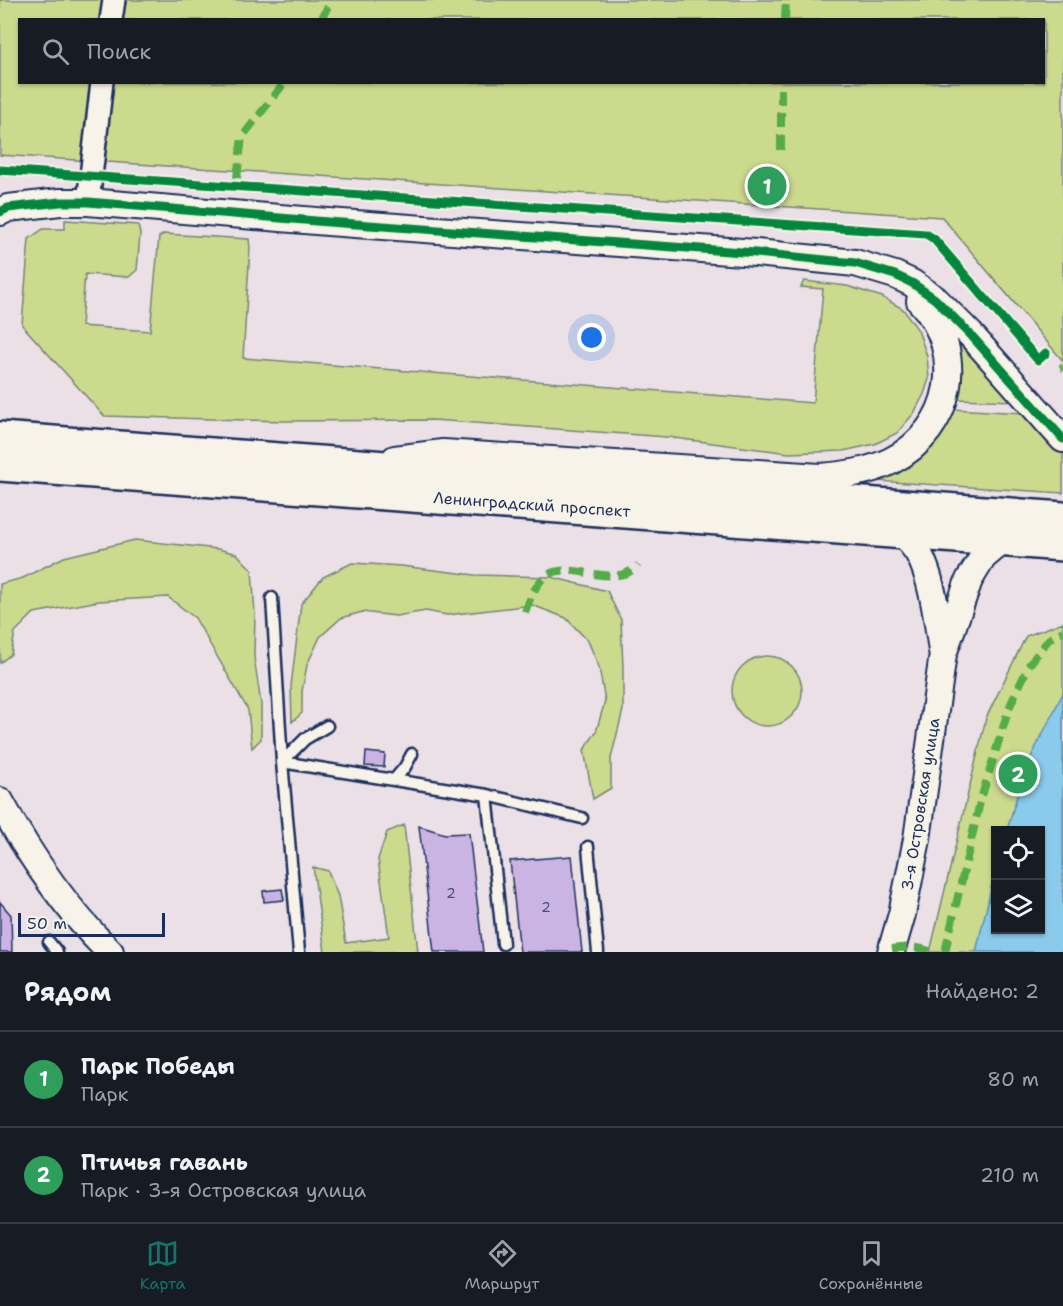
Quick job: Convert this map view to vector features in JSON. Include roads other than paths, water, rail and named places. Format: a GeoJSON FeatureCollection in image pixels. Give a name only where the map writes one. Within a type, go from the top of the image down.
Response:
{"type":"FeatureCollection","features":[{"type":"Feature","properties":{"kind":"main road","name":"Ленинградский проспект"},"geometry":{"type":"LineString","coordinates":[[0,439],[1063,519]]}},
{"type":"Feature","properties":{"kind":"main road","name":"Ленинградский проспект"},"geometry":{"type":"LineString","coordinates":[[0,464],[1063,544]]}},
{"type":"Feature","properties":{"kind":"street"},"geometry":{"type":"LineString","coordinates":[[111,18],[114,0]]}},
{"type":"Feature","properties":{"kind":"street"},"geometry":{"type":"LineString","coordinates":[[88,202],[102,84]]}},
{"type":"Feature","properties":{"kind":"street"},"geometry":{"type":"LineString","coordinates":[[0,212],[8,208],[50,203],[88,202],[756,253],[855,264],[876,269],[912,283],[935,299],[970,334],[1063,440]]}},
{"type":"Feature","properties":{"kind":"street"},"geometry":{"type":"LineString","coordinates":[[342,465],[443,453],[820,477],[843,475],[877,467],[907,451],[932,425],[940,412],[947,392],[948,358],[939,326],[928,310],[903,285],[876,269]]}},
{"type":"Feature","properties":{"kind":"street"},"geometry":{"type":"LineString","coordinates":[[902,532],[918,552],[928,579],[943,654]]}},
{"type":"Feature","properties":{"kind":"street"},"geometry":{"type":"LineString","coordinates":[[943,654],[969,580],[983,557],[1003,540]]}},
{"type":"Feature","properties":{"kind":"street","name":"3-я Островская улица"},"geometry":{"type":"LineString","coordinates":[[891,952],[902,914],[917,839],[943,654]]}},
{"type":"Feature","properties":{"kind":"street"},"geometry":{"type":"LineString","coordinates":[[0,801],[18,835],[50,882],[101,949]]}},
{"type":"Feature","properties":{"kind":"lane"},"geometry":{"type":"LineString","coordinates":[[272,598],[282,762],[299,952]]}},
{"type":"Feature","properties":{"kind":"lane"},"geometry":{"type":"LineString","coordinates":[[282,762],[305,739],[327,726]]}},
{"type":"Feature","properties":{"kind":"lane"},"geometry":{"type":"LineString","coordinates":[[395,779],[405,767],[412,753]]}},
{"type":"Feature","properties":{"kind":"lane"},"geometry":{"type":"LineString","coordinates":[[282,762],[487,795],[582,818]]}},
{"type":"Feature","properties":{"kind":"lane"},"geometry":{"type":"LineString","coordinates":[[487,795],[502,944]]}},
{"type":"Feature","properties":{"kind":"lane"},"geometry":{"type":"LineString","coordinates":[[588,847],[597,952]]}},
{"type":"Feature","properties":{"kind":"lane"},"geometry":{"type":"LineString","coordinates":[[49,942],[57,952]]}},
{"type":"Feature","properties":{"kind":"water"},"geometry":{"type":"Polygon","coordinates":[[[1063,693],[1063,952],[976,952],[991,889],[991,934],[1045,934],[1045,826],[1008,826],[1025,769],[1063,693]]]}},
{"type":"Feature","properties":{"kind":"place","name":"Парк Победы"},"geometry":{"type":"Point","coordinates":[767,186]}},
{"type":"Feature","properties":{"kind":"place","name":"Птичья гавань"},"geometry":{"type":"Point","coordinates":[1018,774]}}]}
